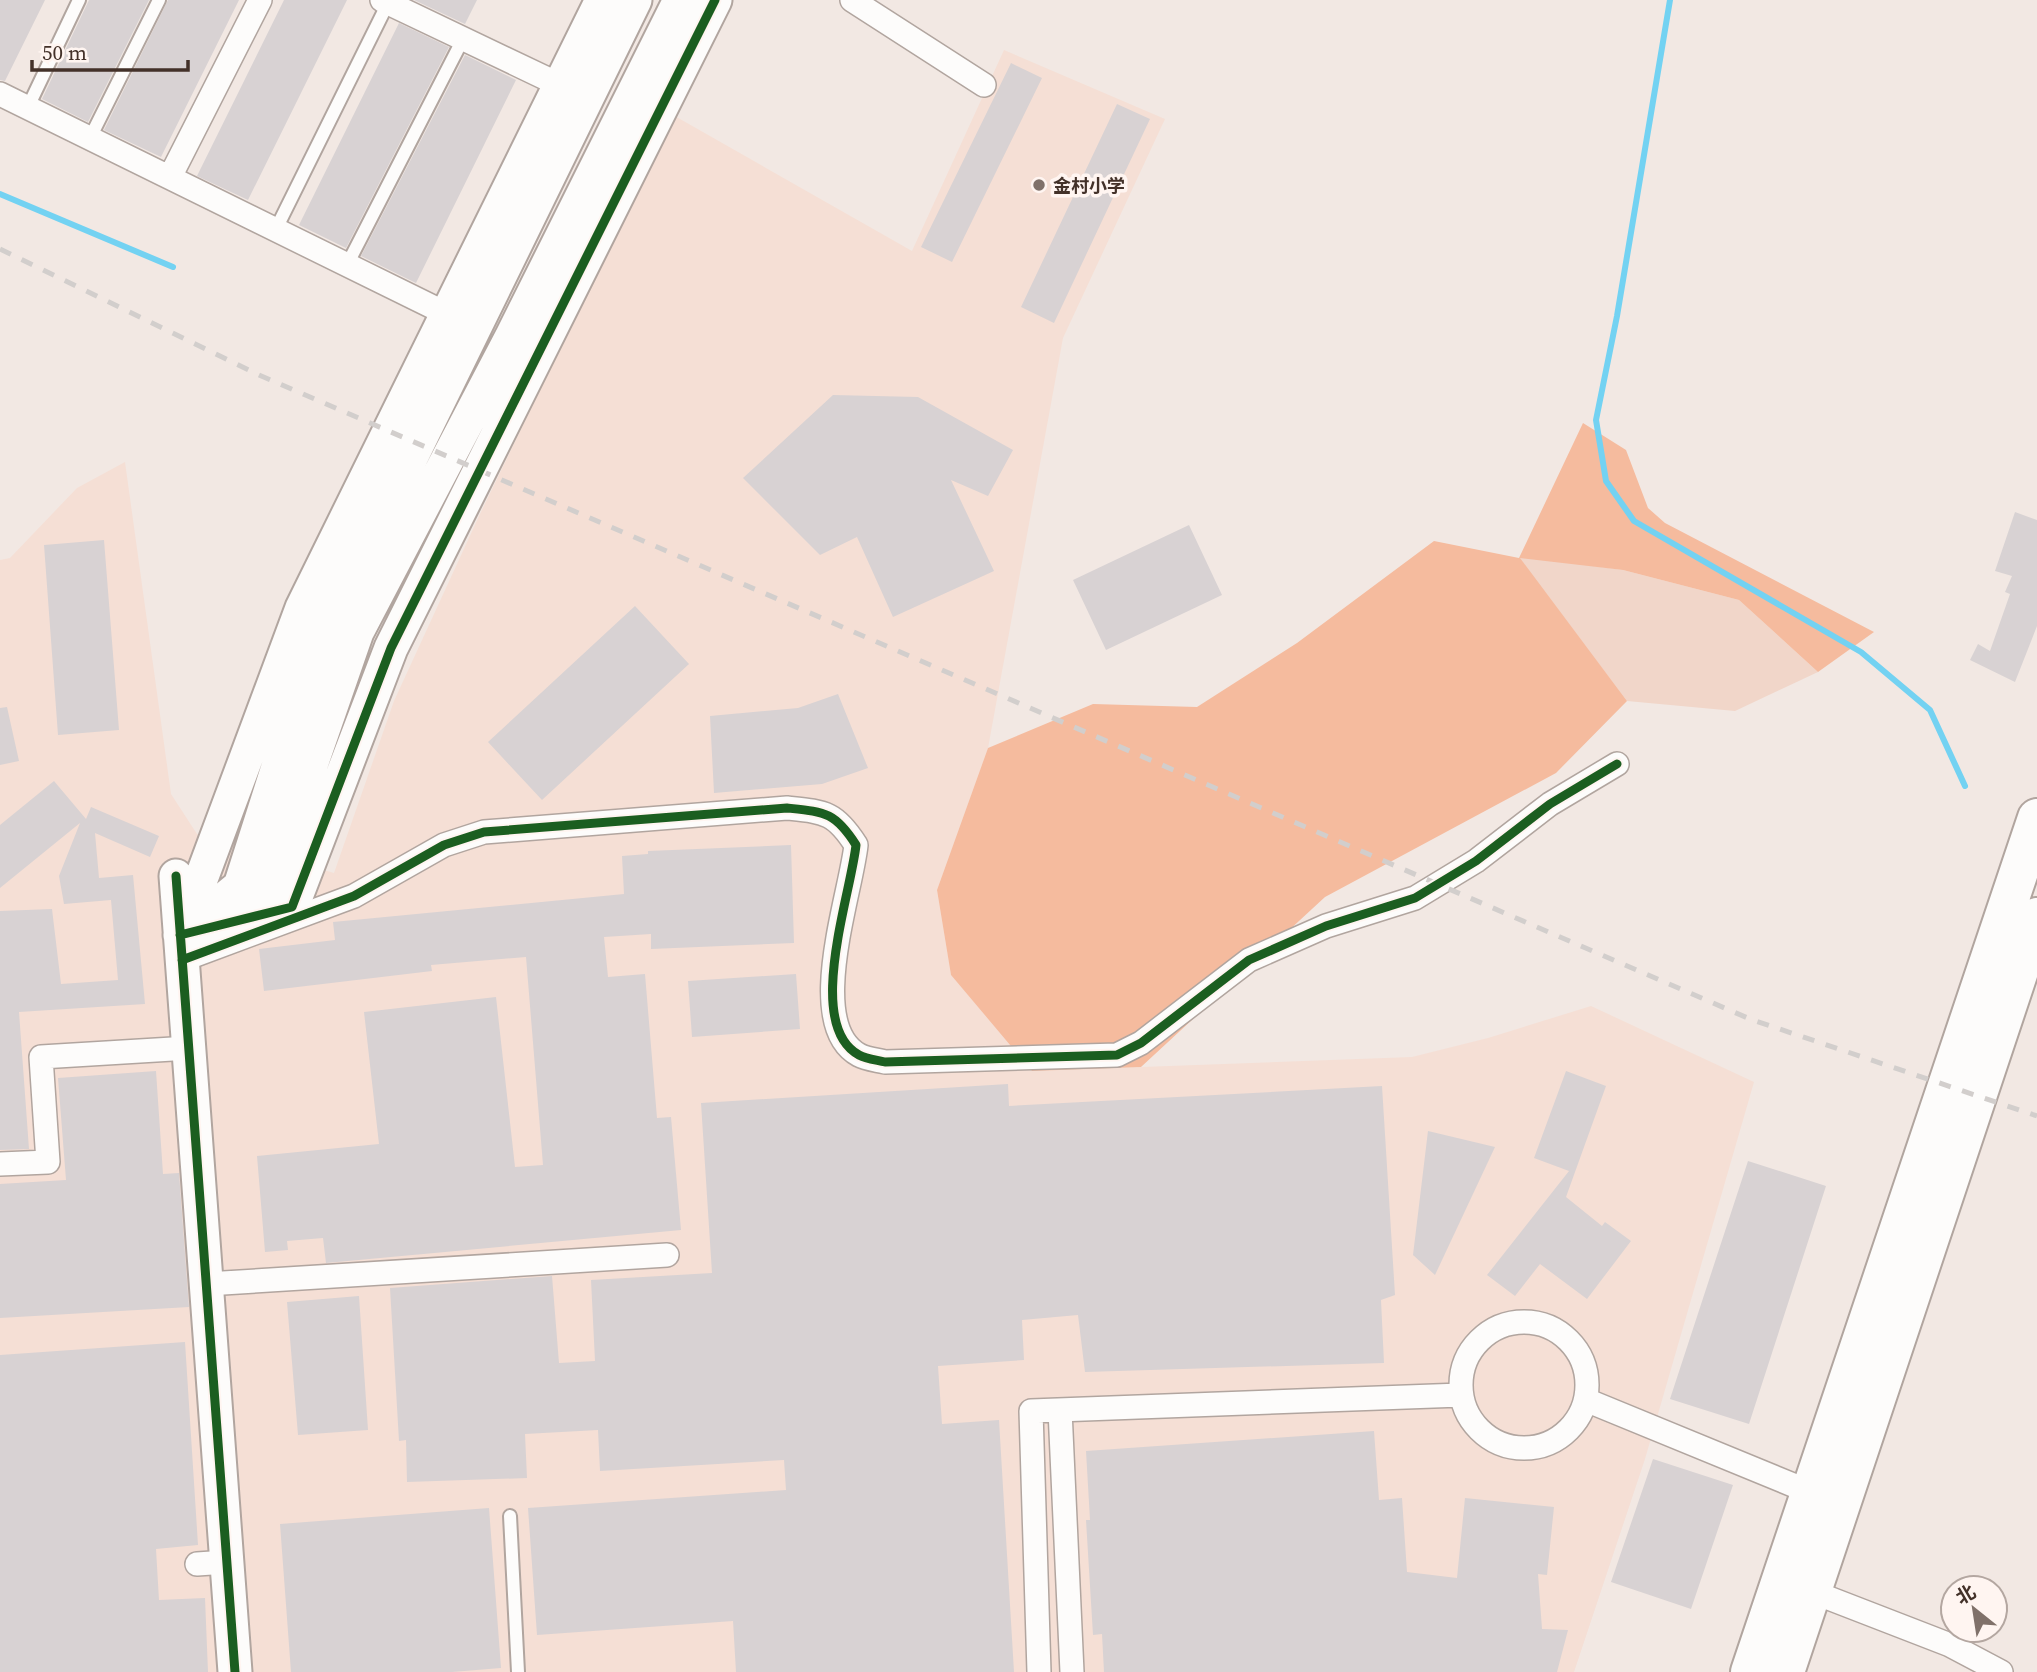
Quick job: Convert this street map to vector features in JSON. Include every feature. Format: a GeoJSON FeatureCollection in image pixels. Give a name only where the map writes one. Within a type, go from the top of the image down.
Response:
{"type":"FeatureCollection","features":[{"type":"Feature","properties":{"kind":"highway"},"geometry":{"type":"LineString","coordinates":[[1750,1672],[2037,818]]}},
{"type":"Feature","properties":{"kind":"highway"},"geometry":{"type":"LineString","coordinates":[[1785,1672],[2037,916]]}},
{"type":"Feature","properties":{"kind":"street"},"geometry":{"type":"LineString","coordinates":[[170,177],[260,0]]}},
{"type":"Feature","properties":{"kind":"street"},"geometry":{"type":"LineString","coordinates":[[181,948],[302,608],[445,313],[602,0]]}},
{"type":"Feature","properties":{"kind":"street"},"geometry":{"type":"LineString","coordinates":[[181,948],[240,886],[278,767],[332,619],[635,0]]}},
{"type":"Feature","properties":{"kind":"street"},"geometry":{"type":"LineString","coordinates":[[181,948],[267,892],[357,632],[512,336],[680,0]]}},
{"type":"Feature","properties":{"kind":"street"},"geometry":{"type":"LineString","coordinates":[[181,948],[292,907],[391,648],[715,0]]}},
{"type":"Feature","properties":{"kind":"street"},"geometry":{"type":"LineString","coordinates":[[852,0],[984,85]]}},
{"type":"Feature","properties":{"kind":"street"},"geometry":{"type":"LineString","coordinates":[[386,1],[560,86]]}},
{"type":"Feature","properties":{"kind":"street"},"geometry":{"type":"LineString","coordinates":[[0,94],[445,313]]}},
{"type":"Feature","properties":{"kind":"street"},"geometry":{"type":"LineString","coordinates":[[181,948],[354,896],[444,845],[484,832],[787,807],[827,813],[843,824],[856,845],[830,985],[836,1027],[842,1040],[859,1055],[898,1062],[1117,1055],[1141,1043],[1249,960],[1326,926],[1415,898],[1476,862],[1550,804],[1617,764]]}},
{"type":"Feature","properties":{"kind":"street"},"geometry":{"type":"LineString","coordinates":[[176,876],[206,1284],[212,1563],[236,1672]]}},
{"type":"Feature","properties":{"kind":"street"},"geometry":{"type":"LineString","coordinates":[[0,1164],[48,1162],[41,1057],[189,1048]]}},
{"type":"Feature","properties":{"kind":"street"},"geometry":{"type":"LineString","coordinates":[[206,1284],[667,1255]]}},
{"type":"Feature","properties":{"kind":"street"},"geometry":{"type":"LineString","coordinates":[[1521,1321],[1542,1323],[1562,1333],[1577,1348],[1586,1367],[1586,1399],[1572,1427],[1556,1440],[1537,1447],[1517,1448],[1497,1443],[1480,1431],[1468,1415],[1461,1395],[1461,1375],[1468,1355],[1482,1337],[1500,1326],[1521,1321]]}},
{"type":"Feature","properties":{"kind":"street"},"geometry":{"type":"LineString","coordinates":[[1039,1672],[1031,1411],[1461,1395]]}},
{"type":"Feature","properties":{"kind":"street"},"geometry":{"type":"LineString","coordinates":[[1586,1399],[1810,1492]]}},
{"type":"Feature","properties":{"kind":"street"},"geometry":{"type":"LineString","coordinates":[[1060,1410],[1072,1672]]}},
{"type":"Feature","properties":{"kind":"street"},"geometry":{"type":"LineString","coordinates":[[1813,1592],[1950,1646],[2001,1672]]}},
{"type":"Feature","properties":{"kind":"lane"},"geometry":{"type":"LineString","coordinates":[[28,107],[79,0]]}},
{"type":"Feature","properties":{"kind":"lane"},"geometry":{"type":"LineString","coordinates":[[90,138],[159,0]]}},
{"type":"Feature","properties":{"kind":"lane"},"geometry":{"type":"LineString","coordinates":[[276,229],[386,1]]}},
{"type":"Feature","properties":{"kind":"lane"},"geometry":{"type":"LineString","coordinates":[[347,265],[463,39]]}},
{"type":"Feature","properties":{"kind":"lane"},"geometry":{"type":"LineString","coordinates":[[510,1516],[518,1672]]}},
{"type":"Feature","properties":{"kind":"shaded area"},"geometry":{"type":"Polygon","coordinates":[[[1004,50],[1165,119],[1063,338],[988,748],[937,890],[951,975],[1032,1071],[1412,1057],[1488,1038],[1591,1006],[1754,1082],[1645,1459],[1574,1672],[0,1672],[0,560],[10,558],[77,488],[125,462],[171,794],[197,834],[334,873],[394,701],[480,514],[673,115],[912,251],[1004,50]]]}},
{"type":"Feature","properties":{"kind":"shaded area"},"geometry":{"type":"Polygon","coordinates":[[[1583,423],[1626,450],[1648,508],[1665,523],[1874,632],[1818,672],[1739,600],[1623,570],[1520,558],[1627,701],[1556,773],[1325,897],[1141,1067],[1032,1071],[951,975],[937,890],[988,748],[1093,704],[1197,707],[1297,643],[1434,541],[1519,558],[1583,423]]]}},
{"type":"Feature","properties":{"kind":"shaded area"},"geometry":{"type":"Polygon","coordinates":[[[1519,558],[1623,570],[1739,600],[1818,672],[1735,711],[1627,701],[1519,558]]]}},
{"type":"Feature","properties":{"kind":"building"},"geometry":{"type":"Polygon","coordinates":[[[0,0],[45,0],[5,81],[0,80],[0,0]]]}},
{"type":"Feature","properties":{"kind":"building"},"geometry":{"type":"Polygon","coordinates":[[[89,0],[149,0],[88,122],[42,99],[89,0]]]}},
{"type":"Feature","properties":{"kind":"building"},"geometry":{"type":"Polygon","coordinates":[[[168,0],[239,0],[161,157],[104,130],[168,0]]]}},
{"type":"Feature","properties":{"kind":"building"},"geometry":{"type":"Polygon","coordinates":[[[284,0],[347,0],[248,200],[197,176],[284,0]]]}},
{"type":"Feature","properties":{"kind":"building"},"geometry":{"type":"Polygon","coordinates":[[[414,0],[477,0],[465,24],[414,0]]]}},
{"type":"Feature","properties":{"kind":"building"},"geometry":{"type":"Polygon","coordinates":[[[399,23],[449,47],[346,248],[299,225],[399,23]]]}},
{"type":"Feature","properties":{"kind":"building"},"geometry":{"type":"Polygon","coordinates":[[[465,55],[516,80],[416,283],[361,256],[465,55]]]}},
{"type":"Feature","properties":{"kind":"building"},"geometry":{"type":"Polygon","coordinates":[[[1011,63],[1042,78],[952,262],[921,247],[1011,63]]]}},
{"type":"Feature","properties":{"kind":"building"},"geometry":{"type":"Polygon","coordinates":[[[1117,104],[1150,119],[1054,323],[1021,307],[1117,104]]]}},
{"type":"Feature","properties":{"kind":"building"},"geometry":{"type":"Polygon","coordinates":[[[833,395],[918,397],[1013,450],[988,496],[951,480],[994,571],[893,617],[857,537],[820,555],[743,478],[833,395]]]}},
{"type":"Feature","properties":{"kind":"building"},"geometry":{"type":"Polygon","coordinates":[[[2015,512],[2037,520],[2037,626],[2015,682],[1970,660],[1978,644],[1990,651],[2010,594],[2005,592],[2012,576],[1995,571],[2015,512]]]}},
{"type":"Feature","properties":{"kind":"building"},"geometry":{"type":"Polygon","coordinates":[[[1189,525],[1222,595],[1106,650],[1073,580],[1189,525]]]}},
{"type":"Feature","properties":{"kind":"building"},"geometry":{"type":"Polygon","coordinates":[[[104,540],[119,730],[58,735],[44,545],[104,540]]]}},
{"type":"Feature","properties":{"kind":"building"},"geometry":{"type":"Polygon","coordinates":[[[635,606],[689,664],[542,800],[488,742],[635,606]]]}},
{"type":"Feature","properties":{"kind":"building"},"geometry":{"type":"Polygon","coordinates":[[[838,694],[868,768],[822,784],[714,793],[710,716],[798,708],[838,694]]]}},
{"type":"Feature","properties":{"kind":"building"},"geometry":{"type":"Polygon","coordinates":[[[7,707],[19,761],[0,765],[0,708],[7,707]]]}},
{"type":"Feature","properties":{"kind":"building"},"geometry":{"type":"Polygon","coordinates":[[[54,781],[86,819],[91,807],[159,836],[150,857],[95,833],[99,878],[133,875],[145,1004],[19,1012],[29,1149],[0,1150],[0,911],[52,909],[61,984],[118,980],[111,900],[64,904],[59,876],[80,823],[0,888],[0,825],[54,781]]]}},
{"type":"Feature","properties":{"kind":"building"},"geometry":{"type":"Polygon","coordinates":[[[791,845],[794,943],[651,949],[651,934],[604,937],[608,977],[645,974],[657,1118],[671,1117],[681,1230],[326,1263],[323,1238],[287,1241],[288,1250],[265,1252],[257,1156],[379,1144],[364,1012],[496,997],[515,1167],[543,1165],[526,957],[431,965],[432,971],[264,991],[259,949],[335,940],[333,922],[624,894],[622,856],[648,854],[648,851],[791,845]]]}},
{"type":"Feature","properties":{"kind":"building"},"geometry":{"type":"Polygon","coordinates":[[[796,974],[800,1029],[692,1037],[688,981],[796,974]]]}},
{"type":"Feature","properties":{"kind":"building"},"geometry":{"type":"Polygon","coordinates":[[[156,1071],[163,1174],[179,1173],[189,1307],[0,1318],[0,1184],[66,1180],[58,1078],[156,1071]]]}},
{"type":"Feature","properties":{"kind":"building"},"geometry":{"type":"Polygon","coordinates":[[[1566,1071],[1606,1086],[1566,1197],[1602,1226],[1605,1222],[1631,1241],[1587,1299],[1540,1264],[1515,1296],[1487,1275],[1569,1171],[1534,1158],[1566,1071]]]}},
{"type":"Feature","properties":{"kind":"building"},"geometry":{"type":"Polygon","coordinates":[[[1008,1084],[1009,1106],[1382,1086],[1395,1295],[1381,1300],[1384,1363],[1085,1372],[1078,1315],[1022,1320],[1024,1360],[938,1366],[942,1424],[999,1420],[1014,1672],[736,1672],[733,1621],[537,1635],[528,1508],[786,1490],[784,1460],[600,1471],[598,1430],[525,1434],[527,1478],[407,1482],[406,1440],[399,1441],[390,1288],[552,1276],[559,1363],[595,1361],[591,1280],[712,1273],[701,1103],[1008,1084]]]}},
{"type":"Feature","properties":{"kind":"building"},"geometry":{"type":"Polygon","coordinates":[[[1428,1131],[1495,1147],[1435,1275],[1413,1255],[1428,1131]]]}},
{"type":"Feature","properties":{"kind":"building"},"geometry":{"type":"Polygon","coordinates":[[[1748,1161],[1826,1186],[1749,1424],[1670,1399],[1748,1161]]]}},
{"type":"Feature","properties":{"kind":"building"},"geometry":{"type":"Polygon","coordinates":[[[359,1296],[368,1430],[298,1435],[287,1302],[359,1296]]]}},
{"type":"Feature","properties":{"kind":"building"},"geometry":{"type":"Polygon","coordinates":[[[185,1342],[198,1545],[156,1549],[159,1600],[205,1598],[208,1672],[0,1672],[0,1355],[185,1342]]]}},
{"type":"Feature","properties":{"kind":"building"},"geometry":{"type":"Polygon","coordinates":[[[1374,1431],[1379,1500],[1402,1498],[1407,1572],[1457,1578],[1465,1498],[1554,1507],[1547,1575],[1538,1574],[1542,1629],[1568,1630],[1557,1672],[1104,1672],[1102,1634],[1093,1635],[1086,1520],[1090,1520],[1086,1451],[1374,1431]]]}},
{"type":"Feature","properties":{"kind":"building"},"geometry":{"type":"Polygon","coordinates":[[[1653,1459],[1733,1485],[1691,1609],[1611,1582],[1653,1459]]]}},
{"type":"Feature","properties":{"kind":"building"},"geometry":{"type":"Polygon","coordinates":[[[489,1508],[501,1668],[452,1672],[291,1672],[280,1524],[489,1508]]]}},
{"type":"Feature","properties":{"kind":"waterway"},"geometry":{"type":"LineString","coordinates":[[1670,0],[1617,316],[1596,420],[1606,481],[1634,521],[1861,652],[1930,710],[1965,786]]}},
{"type":"Feature","properties":{"kind":"waterway"},"geometry":{"type":"LineString","coordinates":[[0,194],[173,267]]}},
{"type":"Feature","properties":{"kind":"railway"},"geometry":{"type":"LineString","coordinates":[[0,249],[259,375],[1750,1019],[2037,1116]]}},
{"type":"Feature","properties":{"kind":"cycle path"},"geometry":{"type":"LineString","coordinates":[[180,935],[292,907],[391,648],[715,0]]}},
{"type":"Feature","properties":{"kind":"cycle path"},"geometry":{"type":"LineString","coordinates":[[182,960],[354,896],[444,845],[484,832],[787,808],[828,816],[842,826],[856,845],[840,925],[833,988],[835,1016],[843,1039],[859,1055],[885,1062],[1117,1055],[1141,1043],[1249,960],[1326,926],[1415,898],[1476,861],[1550,804],[1617,764]]}},
{"type":"Feature","properties":{"kind":"cycle path"},"geometry":{"type":"LineString","coordinates":[[176,876],[235,1672]]}},
{"type":"Feature","properties":{"kind":"place","name":"金村小学"},"geometry":{"type":"Point","coordinates":[1039,185]}}]}
